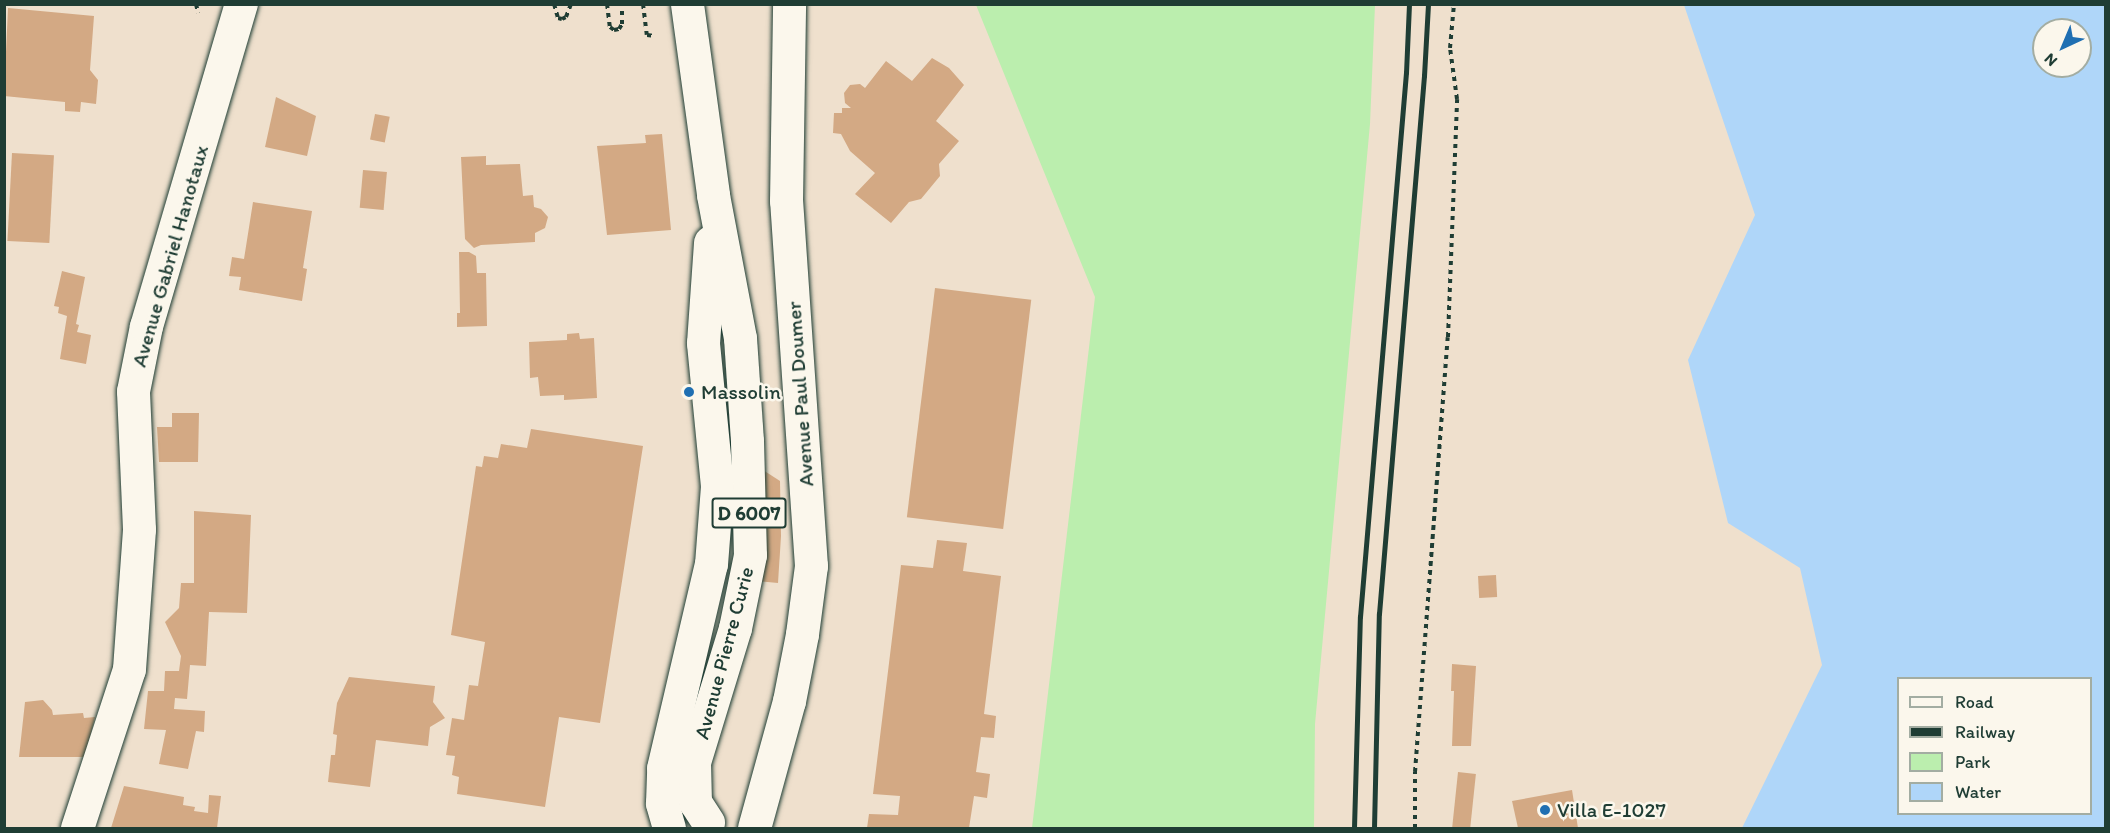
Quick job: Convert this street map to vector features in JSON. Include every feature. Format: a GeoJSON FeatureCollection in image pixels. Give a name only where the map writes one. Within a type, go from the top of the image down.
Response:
{"type":"FeatureCollection","features":[{"type":"Feature","properties":{"kind":"main road","name":"Avenue Gabriel Hanotaux"},"geometry":{"type":"LineString","coordinates":[[77,828],[129,669],[139,529],[133,391],[146,326],[242,4]]}},
{"type":"Feature","properties":{"kind":"main road","name":"Avenue Pierre Curie"},"geometry":{"type":"LineString","coordinates":[[687,4],[713,195],[740,338],[747,441],[750,555],[735,628],[694,762],[692,780],[695,802],[710,826]]}},
{"type":"Feature","properties":{"kind":"main road","name":"Avenue Paul Doumer"},"geometry":{"type":"LineString","coordinates":[[754,828],[765,779],[789,701],[802,634],[811,566],[786,201],[789,4]]}},
{"type":"Feature","properties":{"kind":"main road","name":"Avenue Pierre Curie"},"geometry":{"type":"LineString","coordinates":[[669,828],[662,803],[663,768],[711,564],[717,486],[703,343],[713,195]]}},
{"type":"Feature","properties":{"kind":"main road","name":"Avenue Paul Doumer"},"geometry":{"type":"LineString","coordinates":[[710,826],[744,805],[765,779]]}},
{"type":"Feature","properties":{"kind":"path"},"geometry":{"type":"LineString","coordinates":[[554,4],[558,18],[561,19],[566,17],[571,4]]}},
{"type":"Feature","properties":{"kind":"path"},"geometry":{"type":"LineString","coordinates":[[607,4],[610,27],[614,30],[619,29],[622,24],[622,4]]}},
{"type":"Feature","properties":{"kind":"path"},"geometry":{"type":"LineString","coordinates":[[1415,828],[1415,772],[1448,337],[1458,99],[1450,48],[1454,4]]}},
{"type":"Feature","properties":{"kind":"green space"},"geometry":{"type":"Polygon","coordinates":[[[976,5],[1375,5],[1370,124],[1315,724],[1314,828],[1032,828],[1095,297],[976,5]]]}},
{"type":"Feature","properties":{"kind":"water"},"geometry":{"type":"Polygon","coordinates":[[[1684,5],[2105,5],[2105,828],[1742,828],[1822,665],[1800,568],[1728,523],[1688,360],[1755,215],[1684,5]]]}},
{"type":"Feature","properties":{"kind":"building"},"geometry":{"type":"Polygon","coordinates":[[[8,8],[94,16],[90,70],[98,80],[96,104],[81,102],[80,112],[65,111],[65,102],[4,96],[8,8]]]}},
{"type":"Feature","properties":{"kind":"building"},"geometry":{"type":"Polygon","coordinates":[[[932,58],[949,68],[964,85],[936,121],[959,141],[939,164],[940,176],[921,199],[909,202],[891,223],[855,194],[875,173],[850,151],[841,134],[833,133],[834,113],[842,113],[842,108],[851,108],[845,103],[844,93],[850,85],[860,84],[865,88],[886,61],[912,81],[932,58]]]}},
{"type":"Feature","properties":{"kind":"building"},"geometry":{"type":"Polygon","coordinates":[[[276,97],[316,116],[307,156],[265,147],[276,97]]]}},
{"type":"Feature","properties":{"kind":"building"},"geometry":{"type":"Polygon","coordinates":[[[375,114],[390,117],[385,142],[370,140],[375,114]]]}},
{"type":"Feature","properties":{"kind":"building"},"geometry":{"type":"Polygon","coordinates":[[[662,134],[671,230],[607,235],[597,146],[646,143],[645,135],[662,134]]]}},
{"type":"Feature","properties":{"kind":"building"},"geometry":{"type":"Polygon","coordinates":[[[12,153],[54,155],[49,243],[7,241],[12,153]]]}},
{"type":"Feature","properties":{"kind":"building"},"geometry":{"type":"Polygon","coordinates":[[[486,156],[486,165],[520,164],[523,196],[533,195],[534,207],[541,209],[548,217],[545,228],[535,233],[535,242],[481,245],[474,248],[465,239],[461,157],[486,156]]]}},
{"type":"Feature","properties":{"kind":"building"},"geometry":{"type":"Polygon","coordinates":[[[363,170],[387,172],[384,210],[360,208],[363,170]]]}},
{"type":"Feature","properties":{"kind":"building"},"geometry":{"type":"Polygon","coordinates":[[[253,202],[312,211],[303,268],[307,269],[302,301],[239,290],[241,277],[229,276],[232,257],[244,259],[253,202]]]}},
{"type":"Feature","properties":{"kind":"building"},"geometry":{"type":"Polygon","coordinates":[[[459,252],[469,252],[476,256],[477,273],[486,273],[487,326],[457,327],[457,313],[460,313],[459,252]]]}},
{"type":"Feature","properties":{"kind":"building"},"geometry":{"type":"Polygon","coordinates":[[[62,271],[85,277],[76,324],[79,325],[77,332],[91,335],[86,364],[60,359],[67,316],[58,313],[59,307],[54,306],[62,271]]]}},
{"type":"Feature","properties":{"kind":"building"},"geometry":{"type":"Polygon","coordinates":[[[935,288],[1031,300],[1003,529],[907,517],[935,288]]]}},
{"type":"Feature","properties":{"kind":"building"},"geometry":{"type":"Polygon","coordinates":[[[579,333],[580,339],[594,338],[597,398],[564,400],[564,395],[540,396],[538,377],[530,378],[529,342],[567,340],[567,334],[579,333]]]}},
{"type":"Feature","properties":{"kind":"building"},"geometry":{"type":"Polygon","coordinates":[[[172,413],[199,413],[198,462],[159,462],[157,427],[172,427],[172,413]]]}},
{"type":"Feature","properties":{"kind":"building"},"geometry":{"type":"Polygon","coordinates":[[[531,429],[643,446],[600,723],[559,717],[545,807],[457,794],[459,777],[452,775],[455,756],[446,755],[452,718],[464,720],[469,685],[478,686],[485,642],[451,635],[476,466],[482,467],[484,456],[498,458],[501,444],[527,448],[531,429]]]}},
{"type":"Feature","properties":{"kind":"building"},"geometry":{"type":"Polygon","coordinates":[[[763,470],[780,481],[781,536],[778,583],[758,581],[763,470]]]}},
{"type":"Feature","properties":{"kind":"building"},"geometry":{"type":"Polygon","coordinates":[[[194,511],[251,515],[247,613],[209,612],[206,666],[190,665],[187,699],[175,698],[174,709],[205,711],[204,732],[196,731],[188,769],[159,764],[166,730],[144,729],[148,691],[164,691],[165,671],[179,671],[181,656],[165,622],[179,608],[181,583],[194,583],[194,511]]]}},
{"type":"Feature","properties":{"kind":"building"},"geometry":{"type":"Polygon","coordinates":[[[937,540],[967,543],[963,571],[1001,576],[984,714],[996,716],[994,738],[981,737],[976,772],[990,774],[987,798],[974,796],[969,828],[867,828],[869,814],[898,815],[900,796],[873,794],[901,565],[933,568],[937,540]]]}},
{"type":"Feature","properties":{"kind":"building"},"geometry":{"type":"Polygon","coordinates":[[[1496,575],[1497,597],[1479,598],[1478,576],[1496,575]]]}},
{"type":"Feature","properties":{"kind":"building"},"geometry":{"type":"Polygon","coordinates":[[[1452,664],[1476,666],[1471,746],[1452,746],[1454,691],[1451,691],[1452,664]]]}},
{"type":"Feature","properties":{"kind":"building"},"geometry":{"type":"Polygon","coordinates":[[[349,677],[435,686],[433,702],[445,718],[430,727],[428,746],[376,740],[370,787],[328,782],[331,755],[335,755],[337,735],[333,734],[337,703],[349,677]]]}},
{"type":"Feature","properties":{"kind":"building"},"geometry":{"type":"Polygon","coordinates":[[[43,700],[52,710],[53,715],[83,713],[84,718],[95,717],[85,757],[19,757],[25,702],[43,700]]]}},
{"type":"Feature","properties":{"kind":"building"},"geometry":{"type":"Polygon","coordinates":[[[1458,772],[1476,774],[1470,828],[1452,828],[1458,772]]]}},
{"type":"Feature","properties":{"kind":"building"},"geometry":{"type":"Polygon","coordinates":[[[124,786],[184,797],[183,805],[195,807],[194,811],[208,813],[209,795],[221,796],[217,828],[111,828],[124,786]]]}},
{"type":"Feature","properties":{"kind":"building","name":"Villa E-1027"},"geometry":{"type":"Polygon","coordinates":[[[1572,790],[1578,828],[1518,828],[1512,801],[1572,790]]]}},
{"type":"Feature","properties":{"kind":"railway"},"geometry":{"type":"LineString","coordinates":[[1354,828],[1360,617],[1406,73],[1409,4]]}},
{"type":"Feature","properties":{"kind":"railway"},"geometry":{"type":"LineString","coordinates":[[1374,828],[1379,614],[1428,4]]}},
{"type":"Feature","properties":{"kind":"place","name":"Massolin"},"geometry":{"type":"Point","coordinates":[689,392]}},
{"type":"Feature","properties":{"kind":"place","name":"Villa E-1027"},"geometry":{"type":"Point","coordinates":[1545,810]}}]}
